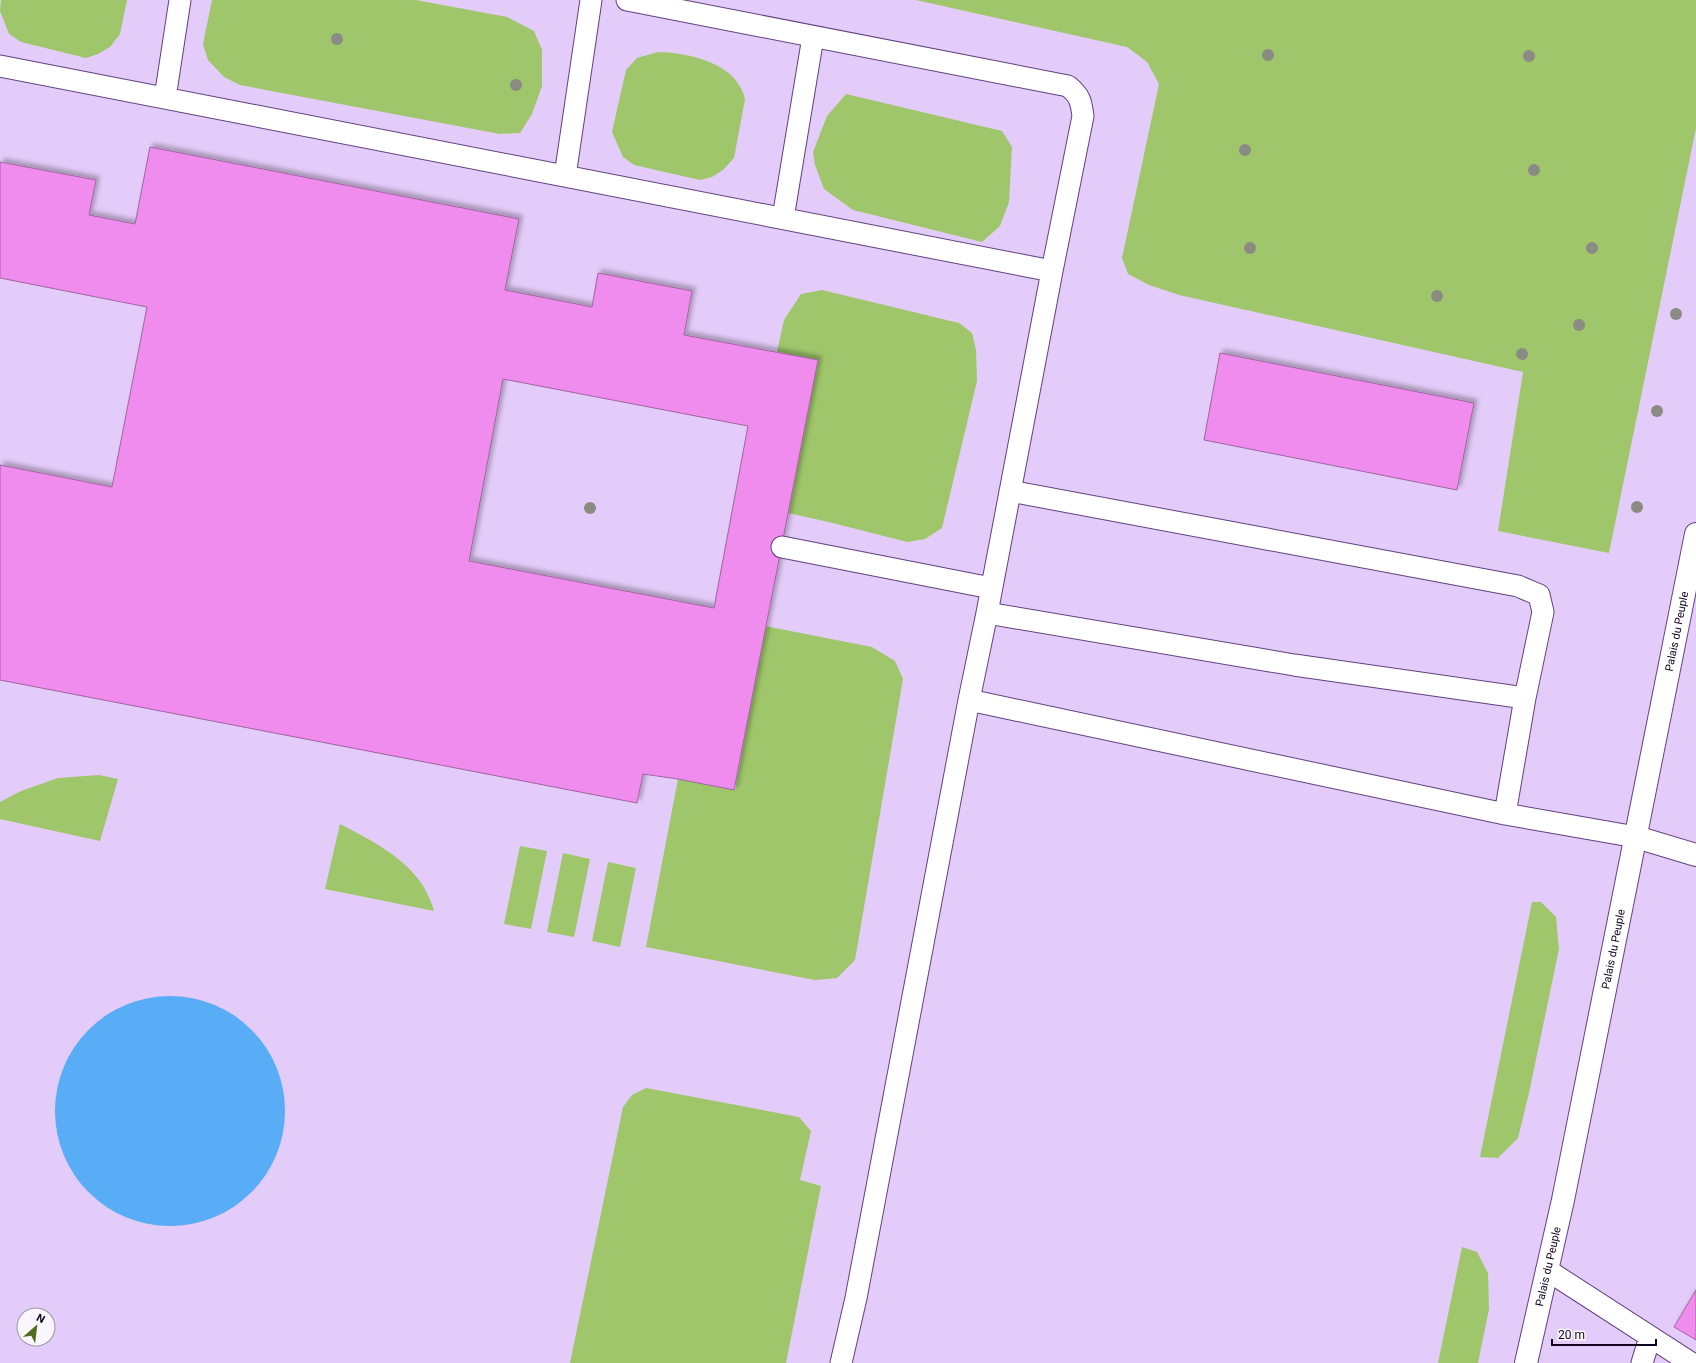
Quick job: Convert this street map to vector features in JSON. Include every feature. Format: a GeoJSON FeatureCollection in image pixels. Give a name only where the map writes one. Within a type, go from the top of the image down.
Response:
{"type":"FeatureCollection","features":[{"type":"Feature","properties":{"kind":"street","name":"Palais du Peuple"},"geometry":{"type":"LineString","coordinates":[[1526,1363],[1563,1200],[1696,534]]}},
{"type":"Feature","properties":{"kind":"street"},"geometry":{"type":"LineString","coordinates":[[1636,837],[1696,855]]}},
{"type":"Feature","properties":{"kind":"lane"},"geometry":{"type":"LineString","coordinates":[[165,98],[180,0]]}},
{"type":"Feature","properties":{"kind":"lane"},"geometry":{"type":"LineString","coordinates":[[565,176],[591,0]]}},
{"type":"Feature","properties":{"kind":"lane"},"geometry":{"type":"LineString","coordinates":[[627,0],[1068,86],[1076,93],[1081,102],[1083,116],[969,700],[856,1298],[841,1363]]}},
{"type":"Feature","properties":{"kind":"lane"},"geometry":{"type":"LineString","coordinates":[[783,218],[813,37]]}},
{"type":"Feature","properties":{"kind":"lane"},"geometry":{"type":"LineString","coordinates":[[0,66],[1052,271]]}},
{"type":"Feature","properties":{"kind":"lane"},"geometry":{"type":"LineString","coordinates":[[1010,491],[1518,586],[1539,595],[1543,612],[1525,698],[1505,814]]}},
{"type":"Feature","properties":{"kind":"lane"},"geometry":{"type":"LineString","coordinates":[[782,547],[991,588]]}},
{"type":"Feature","properties":{"kind":"lane"},"geometry":{"type":"LineString","coordinates":[[987,613],[1294,665],[1525,698]]}},
{"type":"Feature","properties":{"kind":"lane"},"geometry":{"type":"LineString","coordinates":[[969,700],[1505,814],[1636,837]]}},
{"type":"Feature","properties":{"kind":"lane"},"geometry":{"type":"LineString","coordinates":[[1547,1270],[1691,1363]]}},
{"type":"Feature","properties":{"kind":"lane"},"geometry":{"type":"LineString","coordinates":[[1642,1363],[1650,1337]]}},
{"type":"Feature","properties":{"kind":"green space"},"geometry":{"type":"Polygon","coordinates":[[[1,0],[127,0],[120,34],[110,47],[98,54],[86,58],[21,42],[9,34],[0,11],[1,0]]]}},
{"type":"Feature","properties":{"kind":"green space"},"geometry":{"type":"Polygon","coordinates":[[[212,0],[416,0],[507,17],[534,31],[542,50],[542,86],[532,114],[520,133],[500,134],[240,85],[224,77],[208,60],[203,44],[212,0]]]}},
{"type":"Feature","properties":{"kind":"green space"},"geometry":{"type":"Polygon","coordinates":[[[916,0],[1696,0],[1696,128],[1609,553],[1498,531],[1523,372],[1179,295],[1149,285],[1128,274],[1122,258],[1159,84],[1147,62],[1127,47],[916,0]]]}},
{"type":"Feature","properties":{"kind":"green space"},"geometry":{"type":"Polygon","coordinates":[[[658,52],[684,55],[710,62],[733,77],[740,87],[745,99],[734,158],[723,170],[712,177],[700,180],[634,165],[623,157],[612,132],[626,70],[637,58],[658,52]]]}},
{"type":"Feature","properties":{"kind":"green space"},"geometry":{"type":"Polygon","coordinates":[[[846,94],[1002,131],[1012,147],[1009,202],[1000,226],[982,242],[853,210],[824,189],[815,165],[813,152],[827,116],[846,94]]]}},
{"type":"Feature","properties":{"kind":"green space"},"geometry":{"type":"Polygon","coordinates":[[[822,290],[959,323],[972,333],[976,350],[977,381],[942,528],[925,539],[907,542],[788,513],[818,360],[777,352],[784,320],[801,294],[822,290]]]}},
{"type":"Feature","properties":{"kind":"green space"},"geometry":{"type":"Polygon","coordinates":[[[765,626],[872,647],[895,661],[903,679],[855,960],[837,978],[815,980],[646,947],[678,779],[735,790],[765,626]]]}},
{"type":"Feature","properties":{"kind":"green space"},"geometry":{"type":"Polygon","coordinates":[[[99,775],[118,779],[100,841],[0,819],[0,802],[21,791],[58,778],[99,775]]]}},
{"type":"Feature","properties":{"kind":"green space"},"geometry":{"type":"Polygon","coordinates":[[[340,824],[383,848],[409,869],[420,881],[428,895],[434,911],[325,889],[340,824]]]}},
{"type":"Feature","properties":{"kind":"green space"},"geometry":{"type":"Polygon","coordinates":[[[520,846],[547,851],[531,929],[504,924],[520,846]]]}},
{"type":"Feature","properties":{"kind":"green space"},"geometry":{"type":"Polygon","coordinates":[[[563,853],[590,859],[574,937],[547,932],[563,853]]]}},
{"type":"Feature","properties":{"kind":"green space"},"geometry":{"type":"Polygon","coordinates":[[[608,862],[636,868],[620,947],[592,941],[608,862]]]}},
{"type":"Feature","properties":{"kind":"green space"},"geometry":{"type":"Polygon","coordinates":[[[1532,902],[1541,902],[1556,917],[1559,949],[1529,1093],[1518,1138],[1498,1158],[1480,1157],[1532,902]]]}},
{"type":"Feature","properties":{"kind":"green space"},"geometry":{"type":"Polygon","coordinates":[[[646,1088],[799,1117],[811,1131],[800,1180],[821,1186],[786,1363],[570,1363],[623,1107],[632,1095],[646,1088]]]}},
{"type":"Feature","properties":{"kind":"green space"},"geometry":{"type":"Polygon","coordinates":[[[1462,1247],[1477,1252],[1488,1273],[1489,1309],[1478,1363],[1438,1363],[1462,1247]]]}},
{"type":"Feature","properties":{"kind":"water"},"geometry":{"type":"Polygon","coordinates":[[[170,996],[192,998],[214,1005],[234,1015],[259,1038],[266,1047],[280,1078],[283,1089],[285,1111],[283,1133],[276,1155],[266,1175],[243,1200],[234,1207],[203,1221],[192,1224],[170,1226],[148,1224],[126,1217],[106,1207],[81,1184],[74,1175],[60,1144],[57,1133],[55,1111],[57,1089],[64,1067],[74,1047],[97,1022],[106,1015],[137,1001],[148,998],[170,996]]]}},
{"type":"Feature","properties":{"kind":"building"},"geometry":{"type":"Polygon","coordinates":[[[150,147],[519,219],[505,290],[592,307],[598,273],[692,291],[684,335],[818,360],[734,790],[643,774],[637,803],[0,680],[0,465],[112,487],[147,307],[0,278],[0,162],[96,180],[89,215],[135,224],[150,147]],[[503,379],[469,561],[714,608],[748,426],[503,379]]]}},
{"type":"Feature","properties":{"kind":"building"},"geometry":{"type":"Polygon","coordinates":[[[1220,353],[1474,403],[1457,490],[1204,440],[1220,353]]]}},
{"type":"Feature","properties":{"kind":"building"},"geometry":{"type":"Polygon","coordinates":[[[1696,1290],[1696,1340],[1674,1327],[1696,1290]]]}}]}
